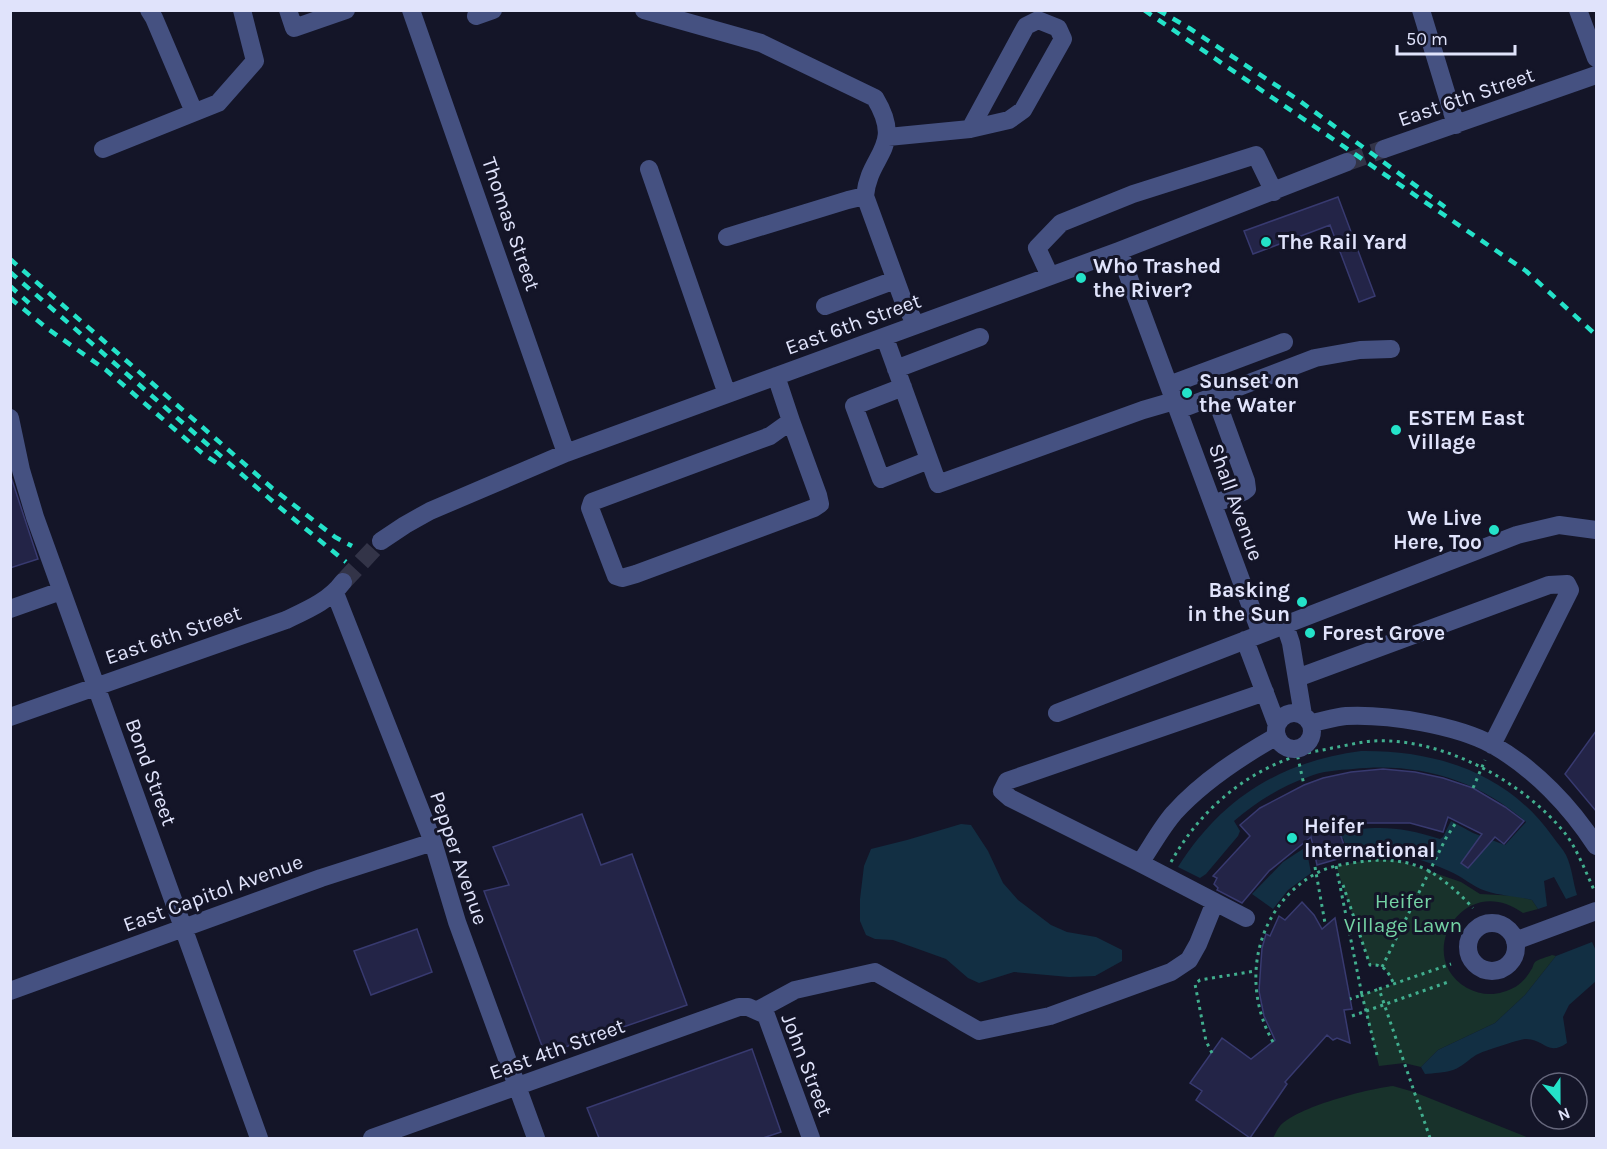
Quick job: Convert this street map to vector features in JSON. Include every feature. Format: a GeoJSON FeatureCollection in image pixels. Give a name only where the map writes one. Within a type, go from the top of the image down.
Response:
{"type":"FeatureCollection","features":[{"type":"Feature","properties":{"kind":"street"},"geometry":{"type":"LineString","coordinates":[[149,10],[194,112]]}},
{"type":"Feature","properties":{"kind":"street"},"geometry":{"type":"LineString","coordinates":[[103,149],[218,103],[255,62],[242,10]]}},
{"type":"Feature","properties":{"kind":"street"},"geometry":{"type":"LineString","coordinates":[[288,10],[294,28],[346,10]]}},
{"type":"Feature","properties":{"kind":"street","name":"Thomas Street"},"geometry":{"type":"LineString","coordinates":[[411,10],[566,453]]}},
{"type":"Feature","properties":{"kind":"street"},"geometry":{"type":"LineString","coordinates":[[644,10],[761,43],[875,98],[882,110],[888,137],[866,183],[865,196],[896,280],[916,325]]}},
{"type":"Feature","properties":{"kind":"street"},"geometry":{"type":"LineString","coordinates":[[1421,10],[1455,125]]}},
{"type":"Feature","properties":{"kind":"street"},"geometry":{"type":"LineString","coordinates":[[1578,10],[1596,58]]}},
{"type":"Feature","properties":{"kind":"street"},"geometry":{"type":"LineString","coordinates":[[888,137],[970,129],[1009,120],[1023,110],[1063,39],[1058,28],[1038,20],[1026,26],[970,129]]}},
{"type":"Feature","properties":{"kind":"street","name":"East 6th Street"},"geometry":{"type":"LineString","coordinates":[[1384,149],[1596,75]]}},
{"type":"Feature","properties":{"kind":"street"},"geometry":{"type":"LineString","coordinates":[[1050,276],[1037,248],[1061,223],[1133,194],[1256,155],[1274,192]]}},
{"type":"Feature","properties":{"kind":"street","name":"East 6th Street"},"geometry":{"type":"LineString","coordinates":[[381,541],[430,511],[566,453],[1119,251],[1347,162]]}},
{"type":"Feature","properties":{"kind":"street"},"geometry":{"type":"LineString","coordinates":[[649,169],[727,394]]}},
{"type":"Feature","properties":{"kind":"street"},"geometry":{"type":"LineString","coordinates":[[727,237],[865,196]]}},
{"type":"Feature","properties":{"kind":"street","name":"Shall Avenue"},"geometry":{"type":"LineString","coordinates":[[1119,251],[1214,504],[1253,637],[1265,692],[1277,731]]}},
{"type":"Feature","properties":{"kind":"street"},"geometry":{"type":"LineString","coordinates":[[825,306],[896,280]]}},
{"type":"Feature","properties":{"kind":"street"},"geometry":{"type":"LineString","coordinates":[[896,369],[980,337]]}},
{"type":"Feature","properties":{"kind":"street"},"geometry":{"type":"LineString","coordinates":[[885,338],[938,484],[1174,398],[1284,342]]}},
{"type":"Feature","properties":{"kind":"street"},"geometry":{"type":"LineString","coordinates":[[1174,398],[1215,396],[1315,358],[1360,350],[1391,349]]}},
{"type":"Feature","properties":{"kind":"street"},"geometry":{"type":"LineString","coordinates":[[777,376],[820,504],[636,574],[622,578],[616,576],[590,508],[592,502],[770,436],[791,421]]}},
{"type":"Feature","properties":{"kind":"street"},"geometry":{"type":"LineString","coordinates":[[903,387],[854,406],[881,479],[929,460]]}},
{"type":"Feature","properties":{"kind":"street"},"geometry":{"type":"LineString","coordinates":[[1214,504],[1247,489],[1215,396]]}},
{"type":"Feature","properties":{"kind":"street","name":"Bond Street"},"geometry":{"type":"LineString","coordinates":[[10,418],[35,517],[259,1138]]}},
{"type":"Feature","properties":{"kind":"street"},"geometry":{"type":"LineString","coordinates":[[1057,713],[1517,535],[1559,525],[1596,530]]}},
{"type":"Feature","properties":{"kind":"street"},"geometry":{"type":"LineString","coordinates":[[1297,678],[1550,585],[1567,584],[1570,590],[1492,745]]}},
{"type":"Feature","properties":{"kind":"street","name":"East 6th Street"},"geometry":{"type":"LineString","coordinates":[[10,717],[286,620],[311,608],[339,588]]}},
{"type":"Feature","properties":{"kind":"street","name":"Pepper Avenue"},"geometry":{"type":"LineString","coordinates":[[339,588],[433,842],[457,922],[536,1138]]}},
{"type":"Feature","properties":{"kind":"street"},"geometry":{"type":"LineString","coordinates":[[10,609],[61,591]]}},
{"type":"Feature","properties":{"kind":"street"},"geometry":{"type":"LineString","coordinates":[[1277,731],[1281,744],[1298,754],[1309,742],[1312,734],[1285,625]]}},
{"type":"Feature","properties":{"kind":"street"},"geometry":{"type":"LineString","coordinates":[[1246,918],[1164,874],[1010,798],[1002,791],[1007,781],[1265,692]]}},
{"type":"Feature","properties":{"kind":"street"},"geometry":{"type":"LineString","coordinates":[[1140,863],[1173,814],[1201,787],[1277,731],[1285,716],[1297,713],[1307,719],[1346,716],[1397,718],[1446,727],[1492,745],[1531,772],[1568,807],[1596,846]]}},
{"type":"Feature","properties":{"kind":"street","name":"East Capitol Avenue"},"geometry":{"type":"LineString","coordinates":[[10,992],[321,878],[433,842]]}},
{"type":"Feature","properties":{"kind":"street"},"geometry":{"type":"LineString","coordinates":[[758,1010],[795,990],[874,972],[979,1031],[1050,1016],[1171,972],[1189,960],[1215,902]]}},
{"type":"Feature","properties":{"kind":"street"},"geometry":{"type":"LineString","coordinates":[[1515,941],[1596,911]]}},
{"type":"Feature","properties":{"kind":"street","name":"East 4th Street"},"geometry":{"type":"LineString","coordinates":[[372,1138],[518,1088],[739,1007],[758,1010]]}},
{"type":"Feature","properties":{"kind":"street","name":"John Street"},"geometry":{"type":"LineString","coordinates":[[758,1010],[766,1015],[811,1138]]}},
{"type":"Feature","properties":{"kind":"path"},"geometry":{"type":"LineString","coordinates":[[1164,874],[1196,823],[1216,802],[1240,783],[1298,754],[1372,741],[1437,749],[1482,767],[1521,790],[1565,833],[1595,892]]}},
{"type":"Feature","properties":{"kind":"path"},"geometry":{"type":"LineString","coordinates":[[1298,754],[1304,784]]}},
{"type":"Feature","properties":{"kind":"path"},"geometry":{"type":"LineString","coordinates":[[1473,788],[1480,771]]}},
{"type":"Feature","properties":{"kind":"path"},"geometry":{"type":"LineString","coordinates":[[1382,967],[1457,821]]}},
{"type":"Feature","properties":{"kind":"path"},"geometry":{"type":"LineString","coordinates":[[1273,1042],[1260,1007],[1256,971],[1258,950],[1270,918],[1297,887],[1316,874],[1336,866],[1374,859],[1400,861],[1430,870],[1454,888],[1473,908]]}},
{"type":"Feature","properties":{"kind":"path"},"geometry":{"type":"LineString","coordinates":[[1335,861],[1362,995],[1377,1055]]}},
{"type":"Feature","properties":{"kind":"path"},"geometry":{"type":"LineString","coordinates":[[1336,866],[1370,965],[1386,969],[1394,984]]}},
{"type":"Feature","properties":{"kind":"path"},"geometry":{"type":"LineString","coordinates":[[1315,867],[1326,923]]}},
{"type":"Feature","properties":{"kind":"path"},"geometry":{"type":"LineString","coordinates":[[1350,999],[1451,963]]}},
{"type":"Feature","properties":{"kind":"path"},"geometry":{"type":"LineString","coordinates":[[1212,1053],[1206,1041],[1195,984],[1200,980],[1256,971]]}},
{"type":"Feature","properties":{"kind":"path"},"geometry":{"type":"LineString","coordinates":[[1352,1016],[1451,981]]}},
{"type":"Feature","properties":{"kind":"path"},"geometry":{"type":"LineString","coordinates":[[1378,990],[1430,1138]]}},
{"type":"Feature","properties":{"kind":"green space","name":"Heifer Village Lawn"},"geometry":{"type":"Polygon","coordinates":[[[1374,859],[1400,861],[1461,882],[1480,894],[1517,896],[1532,900],[1538,909],[1523,913],[1501,903],[1482,902],[1465,909],[1452,922],[1445,939],[1444,957],[1451,974],[1467,988],[1489,994],[1507,991],[1523,981],[1536,961],[1552,955],[1556,956],[1525,995],[1495,1023],[1438,1050],[1421,1067],[1404,1063],[1379,1066],[1362,995],[1393,984],[1383,967],[1370,965],[1336,866],[1374,859]]]}},
{"type":"Feature","properties":{"kind":"green space"},"geometry":{"type":"Polygon","coordinates":[[[1393,1086],[1414,1092],[1529,1138],[1273,1138],[1280,1126],[1301,1112],[1350,1095],[1393,1086]]]}},
{"type":"Feature","properties":{"kind":"water"},"geometry":{"type":"Polygon","coordinates":[[[1361,751],[1416,755],[1443,761],[1492,781],[1515,796],[1535,815],[1562,848],[1570,865],[1577,895],[1566,899],[1554,877],[1544,881],[1547,906],[1538,909],[1532,900],[1486,891],[1454,873],[1413,858],[1374,852],[1349,855],[1343,838],[1336,839],[1335,833],[1388,828],[1413,831],[1440,839],[1451,821],[1473,833],[1505,845],[1526,822],[1507,807],[1467,784],[1423,771],[1400,768],[1336,770],[1319,773],[1288,785],[1234,821],[1240,831],[1238,836],[1206,874],[1200,878],[1178,867],[1214,821],[1256,787],[1304,764],[1361,751]]]}},
{"type":"Feature","properties":{"kind":"water"},"geometry":{"type":"Polygon","coordinates":[[[961,824],[971,825],[988,851],[1003,883],[1018,900],[1051,925],[1067,932],[1096,937],[1122,950],[1122,961],[1095,976],[1069,977],[1014,972],[979,983],[968,978],[946,959],[893,940],[875,939],[866,935],[860,921],[860,899],[864,866],[871,849],[961,824]]]}},
{"type":"Feature","properties":{"kind":"water"},"geometry":{"type":"Polygon","coordinates":[[[1306,847],[1311,873],[1288,890],[1273,909],[1252,894],[1283,862],[1306,847]]]}},
{"type":"Feature","properties":{"kind":"water"},"geometry":{"type":"Polygon","coordinates":[[[1592,942],[1596,951],[1596,981],[1569,1005],[1563,1017],[1567,1043],[1560,1047],[1550,1048],[1537,1041],[1525,1039],[1480,1053],[1453,1070],[1425,1074],[1421,1067],[1438,1050],[1495,1023],[1525,995],[1556,956],[1592,942]]]}},
{"type":"Feature","properties":{"kind":"building","name":"The Rail Yard"},"geometry":{"type":"Polygon","coordinates":[[[1338,197],[1375,296],[1359,302],[1330,225],[1253,254],[1244,231],[1338,197]]]}},
{"type":"Feature","properties":{"kind":"building"},"geometry":{"type":"Polygon","coordinates":[[[10,474],[38,559],[10,568],[10,474]]]}},
{"type":"Feature","properties":{"kind":"building"},"geometry":{"type":"Polygon","coordinates":[[[1596,731],[1596,811],[1565,774],[1596,731]]]}},
{"type":"Feature","properties":{"kind":"building","name":"Heifer International"},"geometry":{"type":"Polygon","coordinates":[[[1383,769],[1415,772],[1473,788],[1524,821],[1504,844],[1495,837],[1468,868],[1461,863],[1482,834],[1448,817],[1443,832],[1410,823],[1360,823],[1338,828],[1348,856],[1317,865],[1311,837],[1269,871],[1242,903],[1217,890],[1214,884],[1217,878],[1213,876],[1250,836],[1240,825],[1260,808],[1304,785],[1323,778],[1383,769]]]}},
{"type":"Feature","properties":{"kind":"building"},"geometry":{"type":"Polygon","coordinates":[[[582,814],[601,865],[632,854],[687,1005],[545,1054],[484,891],[509,885],[493,847],[582,814]]]}},
{"type":"Feature","properties":{"kind":"building","name":"Heifer International"},"geometry":{"type":"Polygon","coordinates":[[[1302,902],[1314,915],[1322,929],[1335,918],[1352,1009],[1344,1010],[1350,1043],[1337,1038],[1333,1040],[1327,1035],[1285,1082],[1287,1084],[1250,1138],[1196,1100],[1202,1091],[1190,1083],[1222,1038],[1251,1059],[1275,1040],[1264,1016],[1259,991],[1262,948],[1266,934],[1270,936],[1279,916],[1285,920],[1302,902]]]}},
{"type":"Feature","properties":{"kind":"building"},"geometry":{"type":"Polygon","coordinates":[[[417,929],[432,972],[371,995],[354,951],[417,929]]]}},
{"type":"Feature","properties":{"kind":"building"},"geometry":{"type":"Polygon","coordinates":[[[752,1049],[781,1132],[763,1138],[599,1138],[587,1108],[752,1049]]]}},
{"type":"Feature","properties":{"kind":"tunnel"},"geometry":{"type":"LineString","coordinates":[[1347,162],[1384,149]]}},
{"type":"Feature","properties":{"kind":"tunnel"},"geometry":{"type":"LineString","coordinates":[[343,582],[381,541]]}},
{"type":"Feature","properties":{"kind":"railway"},"geometry":{"type":"LineString","coordinates":[[1144,10],[1526,271],[1596,335]]}},
{"type":"Feature","properties":{"kind":"railway"},"geometry":{"type":"LineString","coordinates":[[1158,10],[1297,99],[1445,207]]}},
{"type":"Feature","properties":{"kind":"railway"},"geometry":{"type":"LineString","coordinates":[[10,259],[272,488],[335,537],[352,546]]}},
{"type":"Feature","properties":{"kind":"railway"},"geometry":{"type":"LineString","coordinates":[[10,272],[278,506],[346,562]]}},
{"type":"Feature","properties":{"kind":"railway"},"geometry":{"type":"LineString","coordinates":[[10,286],[29,303]]}},
{"type":"Feature","properties":{"kind":"railway"},"geometry":{"type":"LineString","coordinates":[[10,298],[48,329],[106,370],[202,453],[221,466]]}},
{"type":"Feature","properties":{"kind":"place","name":"The Rail Yard"},"geometry":{"type":"Point","coordinates":[1266,242]}},
{"type":"Feature","properties":{"kind":"place","name":"Who Trashed the River?"},"geometry":{"type":"Point","coordinates":[1081,278]}},
{"type":"Feature","properties":{"kind":"place","name":"Sunset on the Water"},"geometry":{"type":"Point","coordinates":[1187,393]}},
{"type":"Feature","properties":{"kind":"place","name":"ESTEM East Village"},"geometry":{"type":"Point","coordinates":[1396,430]}},
{"type":"Feature","properties":{"kind":"place","name":"We Live Here, Too"},"geometry":{"type":"Point","coordinates":[1494,530]}},
{"type":"Feature","properties":{"kind":"place","name":"Basking in the Sun"},"geometry":{"type":"Point","coordinates":[1302,602]}},
{"type":"Feature","properties":{"kind":"place","name":"Forest Grove"},"geometry":{"type":"Point","coordinates":[1310,633]}},
{"type":"Feature","properties":{"kind":"place","name":"Heifer International"},"geometry":{"type":"Point","coordinates":[1292,838]}}]}
